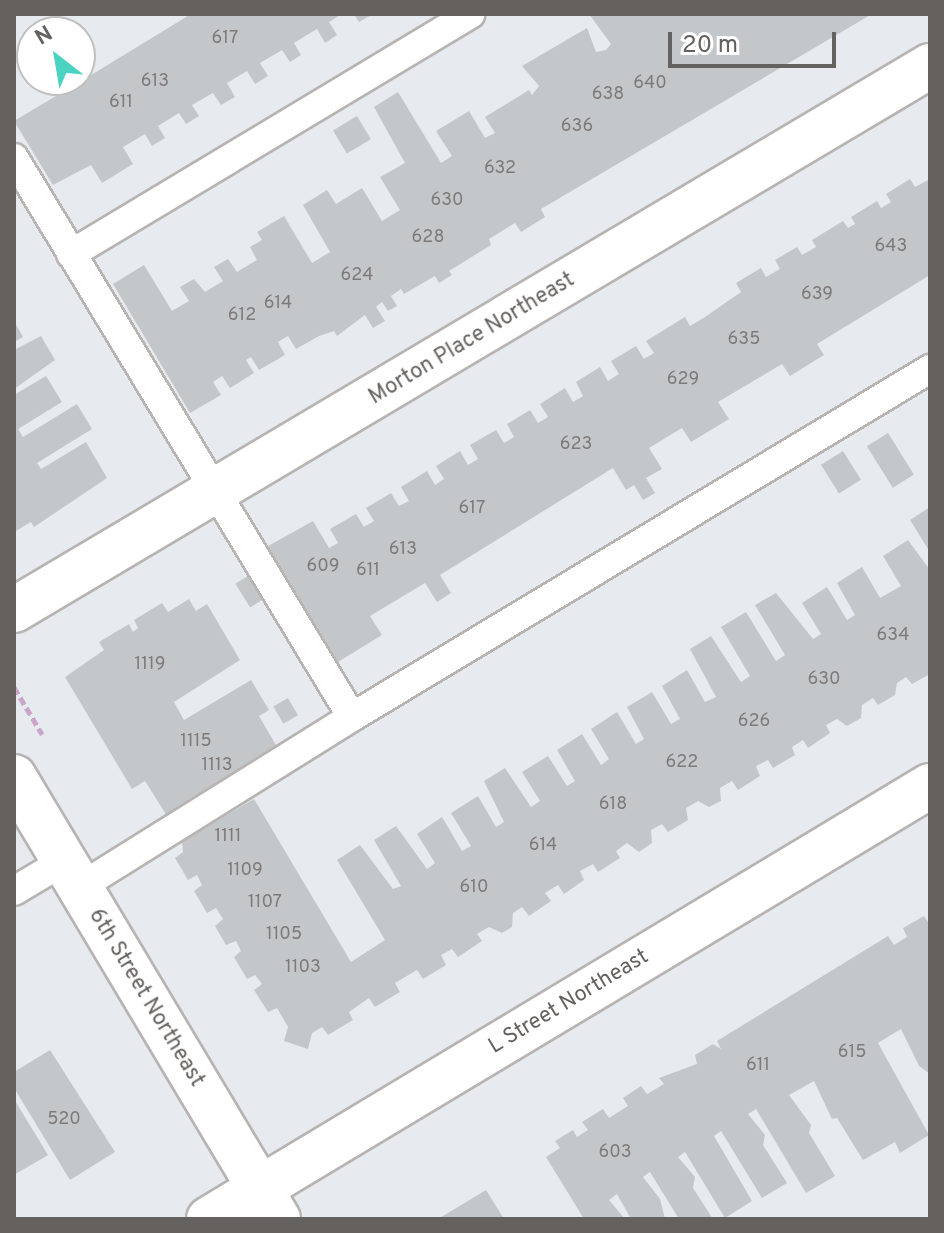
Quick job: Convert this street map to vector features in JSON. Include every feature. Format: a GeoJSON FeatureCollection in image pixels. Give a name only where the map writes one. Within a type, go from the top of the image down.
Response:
{"type":"FeatureCollection","features":[{"type":"Feature","properties":{"kind":"street","name":"Morton Place Northeast"},"geometry":{"type":"LineString","coordinates":[[14,610],[930,66]]}},
{"type":"Feature","properties":{"kind":"street","name":"6th Street Northeast"},"geometry":{"type":"LineString","coordinates":[[14,777],[269,1204]]}},
{"type":"Feature","properties":{"kind":"street","name":"L Street Northeast"},"geometry":{"type":"LineString","coordinates":[[209,1219],[269,1204],[930,786]]}},
{"type":"Feature","properties":{"kind":"lane"},"geometry":{"type":"LineString","coordinates":[[71,254],[471,14]]}},
{"type":"Feature","properties":{"kind":"lane"},"geometry":{"type":"LineString","coordinates":[[14,158],[352,717]]}},
{"type":"Feature","properties":{"kind":"lane"},"geometry":{"type":"LineString","coordinates":[[14,891],[72,874],[352,717],[930,369]]}},
{"type":"Feature","properties":{"kind":"building"},"geometry":{"type":"Polygon","coordinates":[[[191,14],[342,14],[329,22],[337,35],[325,43],[317,29],[294,43],[301,55],[290,62],[282,50],[260,63],[268,76],[255,84],[247,71],[227,83],[235,97],[221,105],[213,93],[192,105],[199,116],[186,124],[179,113],[158,126],[165,138],[152,146],[145,134],[123,147],[133,164],[102,183],[91,165],[53,185],[14,121],[56,96],[96,96],[96,72],[191,14]]]}},
{"type":"Feature","properties":{"kind":"building"},"geometry":{"type":"Polygon","coordinates":[[[354,14],[373,14],[359,22],[354,14]]]}},
{"type":"Feature","properties":{"kind":"building"},"geometry":{"type":"Polygon","coordinates":[[[589,14],[872,14],[541,209],[545,217],[521,232],[515,223],[489,239],[491,245],[449,271],[452,275],[439,283],[435,276],[404,294],[401,289],[391,296],[397,306],[388,311],[382,302],[376,307],[385,321],[373,328],[365,315],[337,336],[334,331],[296,349],[288,336],[278,342],[285,355],[259,370],[251,357],[246,360],[254,373],[230,388],[222,376],[213,382],[221,395],[190,413],[113,284],[144,265],[172,311],[189,301],[180,287],[194,279],[205,292],[223,281],[214,267],[228,259],[237,272],[257,260],[250,247],[262,240],[257,232],[284,216],[312,263],[330,252],[303,205],[327,190],[336,204],[362,188],[382,221],[400,210],[380,177],[405,163],[374,107],[398,92],[441,163],[452,156],[436,131],[469,111],[485,138],[495,133],[485,117],[529,90],[532,95],[539,86],[522,66],[587,28],[596,52],[606,50],[611,44],[589,14]]]}},
{"type":"Feature","properties":{"kind":"building"},"geometry":{"type":"Polygon","coordinates":[[[357,116],[371,139],[347,154],[333,130],[357,116]]]}},
{"type":"Feature","properties":{"kind":"building"},"geometry":{"type":"Polygon","coordinates":[[[910,179],[915,187],[930,179],[930,275],[817,344],[824,355],[790,376],[782,364],[718,402],[729,419],[691,442],[682,428],[649,448],[662,469],[646,478],[655,493],[643,500],[634,485],[626,490],[613,468],[440,575],[451,593],[437,602],[425,583],[370,616],[382,635],[338,662],[268,546],[313,521],[329,548],[338,543],[330,529],[356,514],[364,527],[374,521],[366,508],[391,493],[399,506],[409,501],[401,487],[427,471],[435,485],[444,479],[436,466],[460,451],[468,465],[478,459],[470,445],[496,430],[504,443],[514,437],[507,424],[530,410],[538,423],[548,417],[540,404],[565,388],[573,402],[583,396],[576,382],[600,367],[608,381],[619,374],[611,361],[636,346],[644,359],[654,353],[646,341],[685,317],[690,326],[705,317],[741,292],[736,283],[761,268],[766,277],[780,269],[775,260],[797,247],[802,255],[816,247],[812,240],[843,221],[848,228],[855,224],[851,217],[877,201],[881,208],[891,202],[886,194],[910,179]]]}},
{"type":"Feature","properties":{"kind":"building"},"geometry":{"type":"Polygon","coordinates":[[[14,321],[23,337],[14,342],[14,321]]]}},
{"type":"Feature","properties":{"kind":"building"},"geometry":{"type":"Polygon","coordinates":[[[41,336],[55,360],[14,389],[14,350],[41,336]]]}},
{"type":"Feature","properties":{"kind":"building"},"geometry":{"type":"Polygon","coordinates":[[[46,376],[62,402],[18,429],[23,437],[77,404],[92,429],[37,463],[41,469],[86,442],[107,478],[34,527],[31,522],[14,532],[14,395],[46,376]]]}},
{"type":"Feature","properties":{"kind":"building"},"geometry":{"type":"Polygon","coordinates":[[[888,433],[914,475],[893,488],[867,446],[888,433]]]}},
{"type":"Feature","properties":{"kind":"building"},"geometry":{"type":"Polygon","coordinates":[[[843,451],[861,480],[839,494],[821,465],[843,451]]]}},
{"type":"Feature","properties":{"kind":"building"},"geometry":{"type":"Polygon","coordinates":[[[930,507],[930,552],[910,520],[930,507]]]}},
{"type":"Feature","properties":{"kind":"building"},"geometry":{"type":"Polygon","coordinates":[[[908,540],[930,570],[930,674],[912,684],[906,677],[897,683],[895,695],[878,705],[873,698],[862,705],[861,718],[847,726],[837,719],[826,725],[830,733],[808,748],[803,740],[792,747],[795,755],[773,768],[768,760],[756,766],[760,776],[738,790],[732,781],[720,788],[721,801],[709,807],[698,801],[686,808],[688,820],[668,832],[662,824],[651,830],[652,843],[639,852],[627,843],[616,851],[620,858],[598,872],[593,864],[580,871],[584,880],[564,894],[558,885],[545,893],[551,901],[529,916],[522,907],[513,913],[512,927],[502,933],[489,927],[477,934],[482,941],[458,957],[452,949],[441,955],[446,965],[423,979],[417,970],[395,983],[400,992],[375,1007],[369,998],[349,1012],[353,1020],[328,1035],[322,1027],[312,1033],[308,1049],[284,1041],[288,1027],[277,1008],[268,1012],[254,990],[262,984],[255,975],[247,979],[234,957],[241,951],[236,941],[226,945],[215,926],[223,919],[216,908],[207,913],[194,891],[202,885],[197,875],[188,880],[175,858],[183,852],[182,841],[254,799],[351,962],[385,940],[337,860],[360,845],[393,889],[401,886],[374,840],[396,826],[427,869],[435,863],[417,834],[442,817],[462,851],[471,846],[451,813],[478,796],[496,827],[504,822],[484,781],[505,768],[531,807],[540,801],[522,772],[548,756],[567,786],[575,781],[557,750],[582,734],[601,765],[609,759],[591,729],[617,712],[636,744],[644,739],[627,707],[652,692],[671,724],[680,719],[662,686],[687,670],[705,702],[716,697],[690,649],[711,636],[741,682],[750,676],[721,627],[746,612],[776,661],[785,655],[755,605],[776,593],[813,639],[821,634],[802,603],[827,587],[847,620],[855,615],[837,583],[862,567],[880,598],[901,586],[883,556],[908,540]]]}},
{"type":"Feature","properties":{"kind":"building"},"geometry":{"type":"Polygon","coordinates":[[[254,572],[269,596],[250,607],[235,584],[254,572]]]}},
{"type":"Feature","properties":{"kind":"building"},"geometry":{"type":"Polygon","coordinates":[[[189,599],[196,611],[207,604],[240,660],[174,702],[184,720],[251,680],[269,710],[259,716],[280,752],[169,819],[145,781],[132,789],[65,677],[104,650],[99,642],[129,624],[133,632],[138,628],[134,620],[162,603],[168,612],[189,599]]]}},
{"type":"Feature","properties":{"kind":"building"},"geometry":{"type":"Polygon","coordinates":[[[288,698],[298,715],[283,724],[273,706],[288,698]]]}},
{"type":"Feature","properties":{"kind":"building"},"geometry":{"type":"Polygon","coordinates":[[[924,916],[930,925],[930,1074],[919,1066],[901,1029],[878,1043],[929,1135],[900,1153],[895,1142],[863,1160],[837,1118],[832,1119],[814,1081],[789,1095],[811,1125],[809,1133],[835,1176],[806,1193],[756,1109],[748,1114],[765,1135],[763,1145],[787,1183],[762,1198],[721,1131],[714,1136],[752,1201],[725,1218],[685,1152],[678,1157],[695,1177],[693,1188],[713,1219],[679,1219],[650,1172],[643,1177],[660,1199],[665,1219],[631,1219],[617,1194],[609,1200],[625,1219],[584,1219],[546,1157],[560,1148],[555,1141],[573,1130],[577,1137],[588,1130],[582,1122],[603,1109],[609,1118],[628,1106],[623,1098],[641,1086],[647,1094],[664,1084],[659,1078],[697,1064],[695,1055],[713,1044],[721,1049],[717,1041],[888,936],[894,945],[907,937],[903,928],[924,916]]]}},
{"type":"Feature","properties":{"kind":"building"},"geometry":{"type":"Polygon","coordinates":[[[50,1050],[115,1152],[70,1180],[14,1088],[14,1072],[50,1050]]]}},
{"type":"Feature","properties":{"kind":"building"},"geometry":{"type":"Polygon","coordinates":[[[14,1099],[48,1155],[14,1175],[14,1099]]]}},
{"type":"Feature","properties":{"kind":"building"},"geometry":{"type":"Polygon","coordinates":[[[486,1190],[504,1219],[438,1219],[486,1190]]]}}]}
